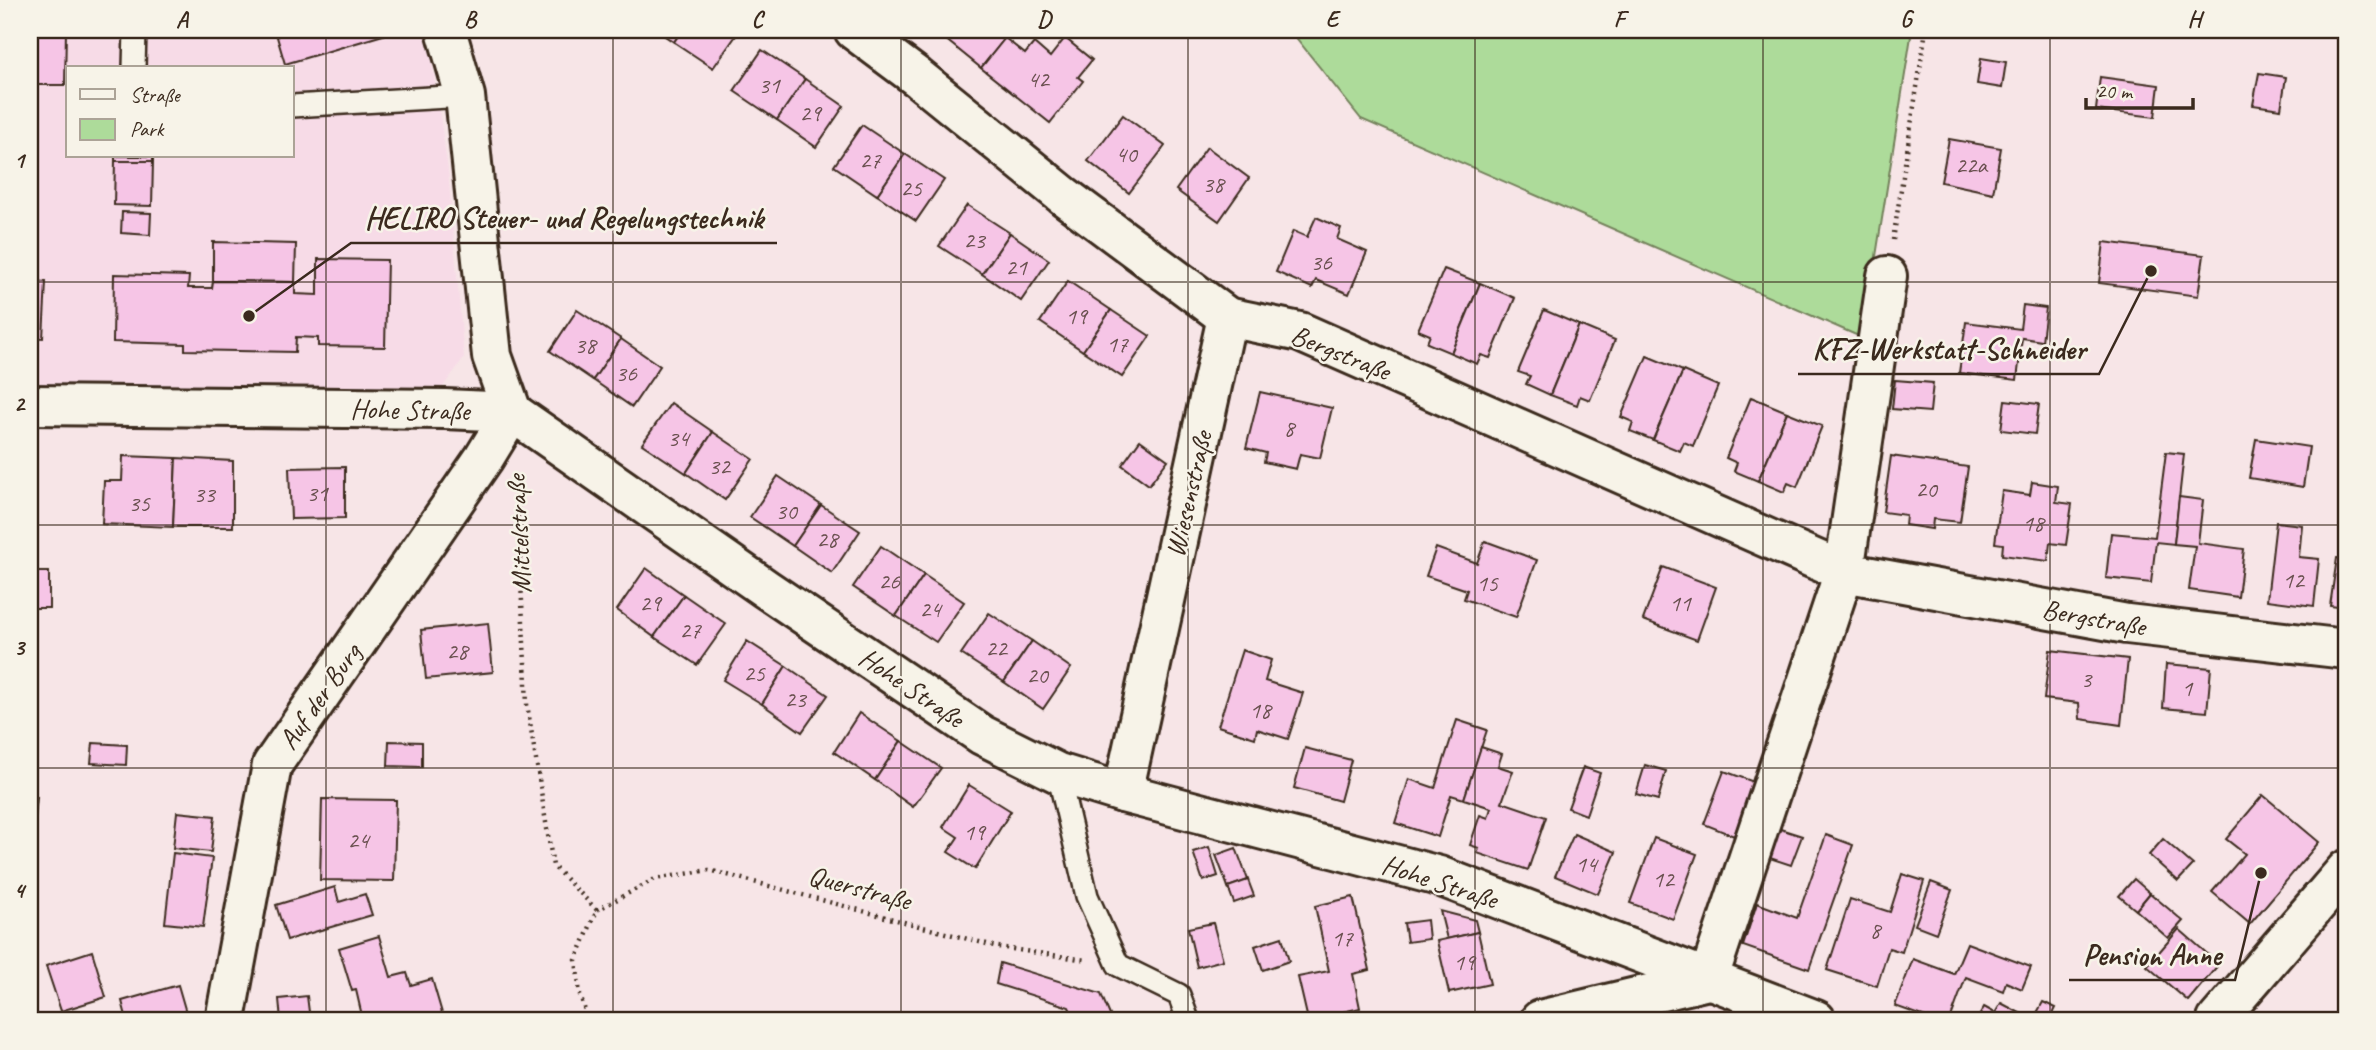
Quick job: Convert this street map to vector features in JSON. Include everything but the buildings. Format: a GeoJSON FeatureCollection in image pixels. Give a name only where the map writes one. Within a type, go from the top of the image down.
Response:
{"type":"FeatureCollection","features":[{"type":"Feature","properties":{"kind":"street"},"geometry":{"type":"LineString","coordinates":[[446,30],[465,96],[492,356],[512,412]]}},
{"type":"Feature","properties":{"kind":"street","name":"Bergstraße"},"geometry":{"type":"LineString","coordinates":[[855,30],[1064,196],[1227,317],[1300,332],[1844,572],[2127,624],[2346,649]]}},
{"type":"Feature","properties":{"kind":"street"},"geometry":{"type":"LineString","coordinates":[[1540,1020],[1708,980],[1844,572],[1887,276]]}},
{"type":"Feature","properties":{"kind":"street","name":"Wiesenstraße"},"geometry":{"type":"LineString","coordinates":[[1123,793],[1227,317]]}},
{"type":"Feature","properties":{"kind":"street","name":"Hohe Straße"},"geometry":{"type":"LineString","coordinates":[[30,405],[512,412],[755,582],[982,734],[1058,773],[1123,793],[1439,876],[1816,1020]]}},
{"type":"Feature","properties":{"kind":"street","name":"Auf der Burg"},"geometry":{"type":"LineString","coordinates":[[225,1020],[272,765],[484,458],[512,412]]}},
{"type":"Feature","properties":{"kind":"street"},"geometry":{"type":"LineString","coordinates":[[2217,1020],[2346,870]]}},
{"type":"Feature","properties":{"kind":"lane"},"geometry":{"type":"LineString","coordinates":[[134,66],[135,30]]}},
{"type":"Feature","properties":{"kind":"lane"},"geometry":{"type":"LineString","coordinates":[[294,106],[465,96]]}},
{"type":"Feature","properties":{"kind":"lane"},"geometry":{"type":"LineString","coordinates":[[1058,773],[1087,896],[1118,965],[1179,995],[1188,1020]]}},
{"type":"Feature","properties":{"kind":"path"},"geometry":{"type":"LineString","coordinates":[[1887,276],[1926,30]]}},
{"type":"Feature","properties":{"kind":"path","name":"Mittelstraße"},"geometry":{"type":"LineString","coordinates":[[515,468],[527,704],[553,866],[597,910]]}},
{"type":"Feature","properties":{"kind":"path","name":"Querstraße"},"geometry":{"type":"LineString","coordinates":[[597,910],[655,879],[709,870],[998,947],[1118,965]]}},
{"type":"Feature","properties":{"kind":"path"},"geometry":{"type":"LineString","coordinates":[[588,1020],[580,995],[576,960],[597,910]]}},
{"type":"Feature","properties":{"kind":"shaded area"},"geometry":{"type":"Polygon","coordinates":[[[30,30],[423,30],[431,56],[448,170],[464,358],[442,388],[30,391],[30,30]]]}},
{"type":"Feature","properties":{"kind":"green space"},"geometry":{"type":"Polygon","coordinates":[[[1290,30],[1912,30],[1863,338],[1361,119],[1290,30]]]}},
{"type":"Feature","properties":{"kind":"place","name":"KFZ-Werkstatt-Schneider"},"geometry":{"type":"Point","coordinates":[2151,271]}},
{"type":"Feature","properties":{"kind":"place","name":"HELIRO Steuer- und Regelungstechnik"},"geometry":{"type":"Point","coordinates":[249,316]}},
{"type":"Feature","properties":{"kind":"place","name":"Pension Anne"},"geometry":{"type":"Point","coordinates":[2261,873]}}]}
